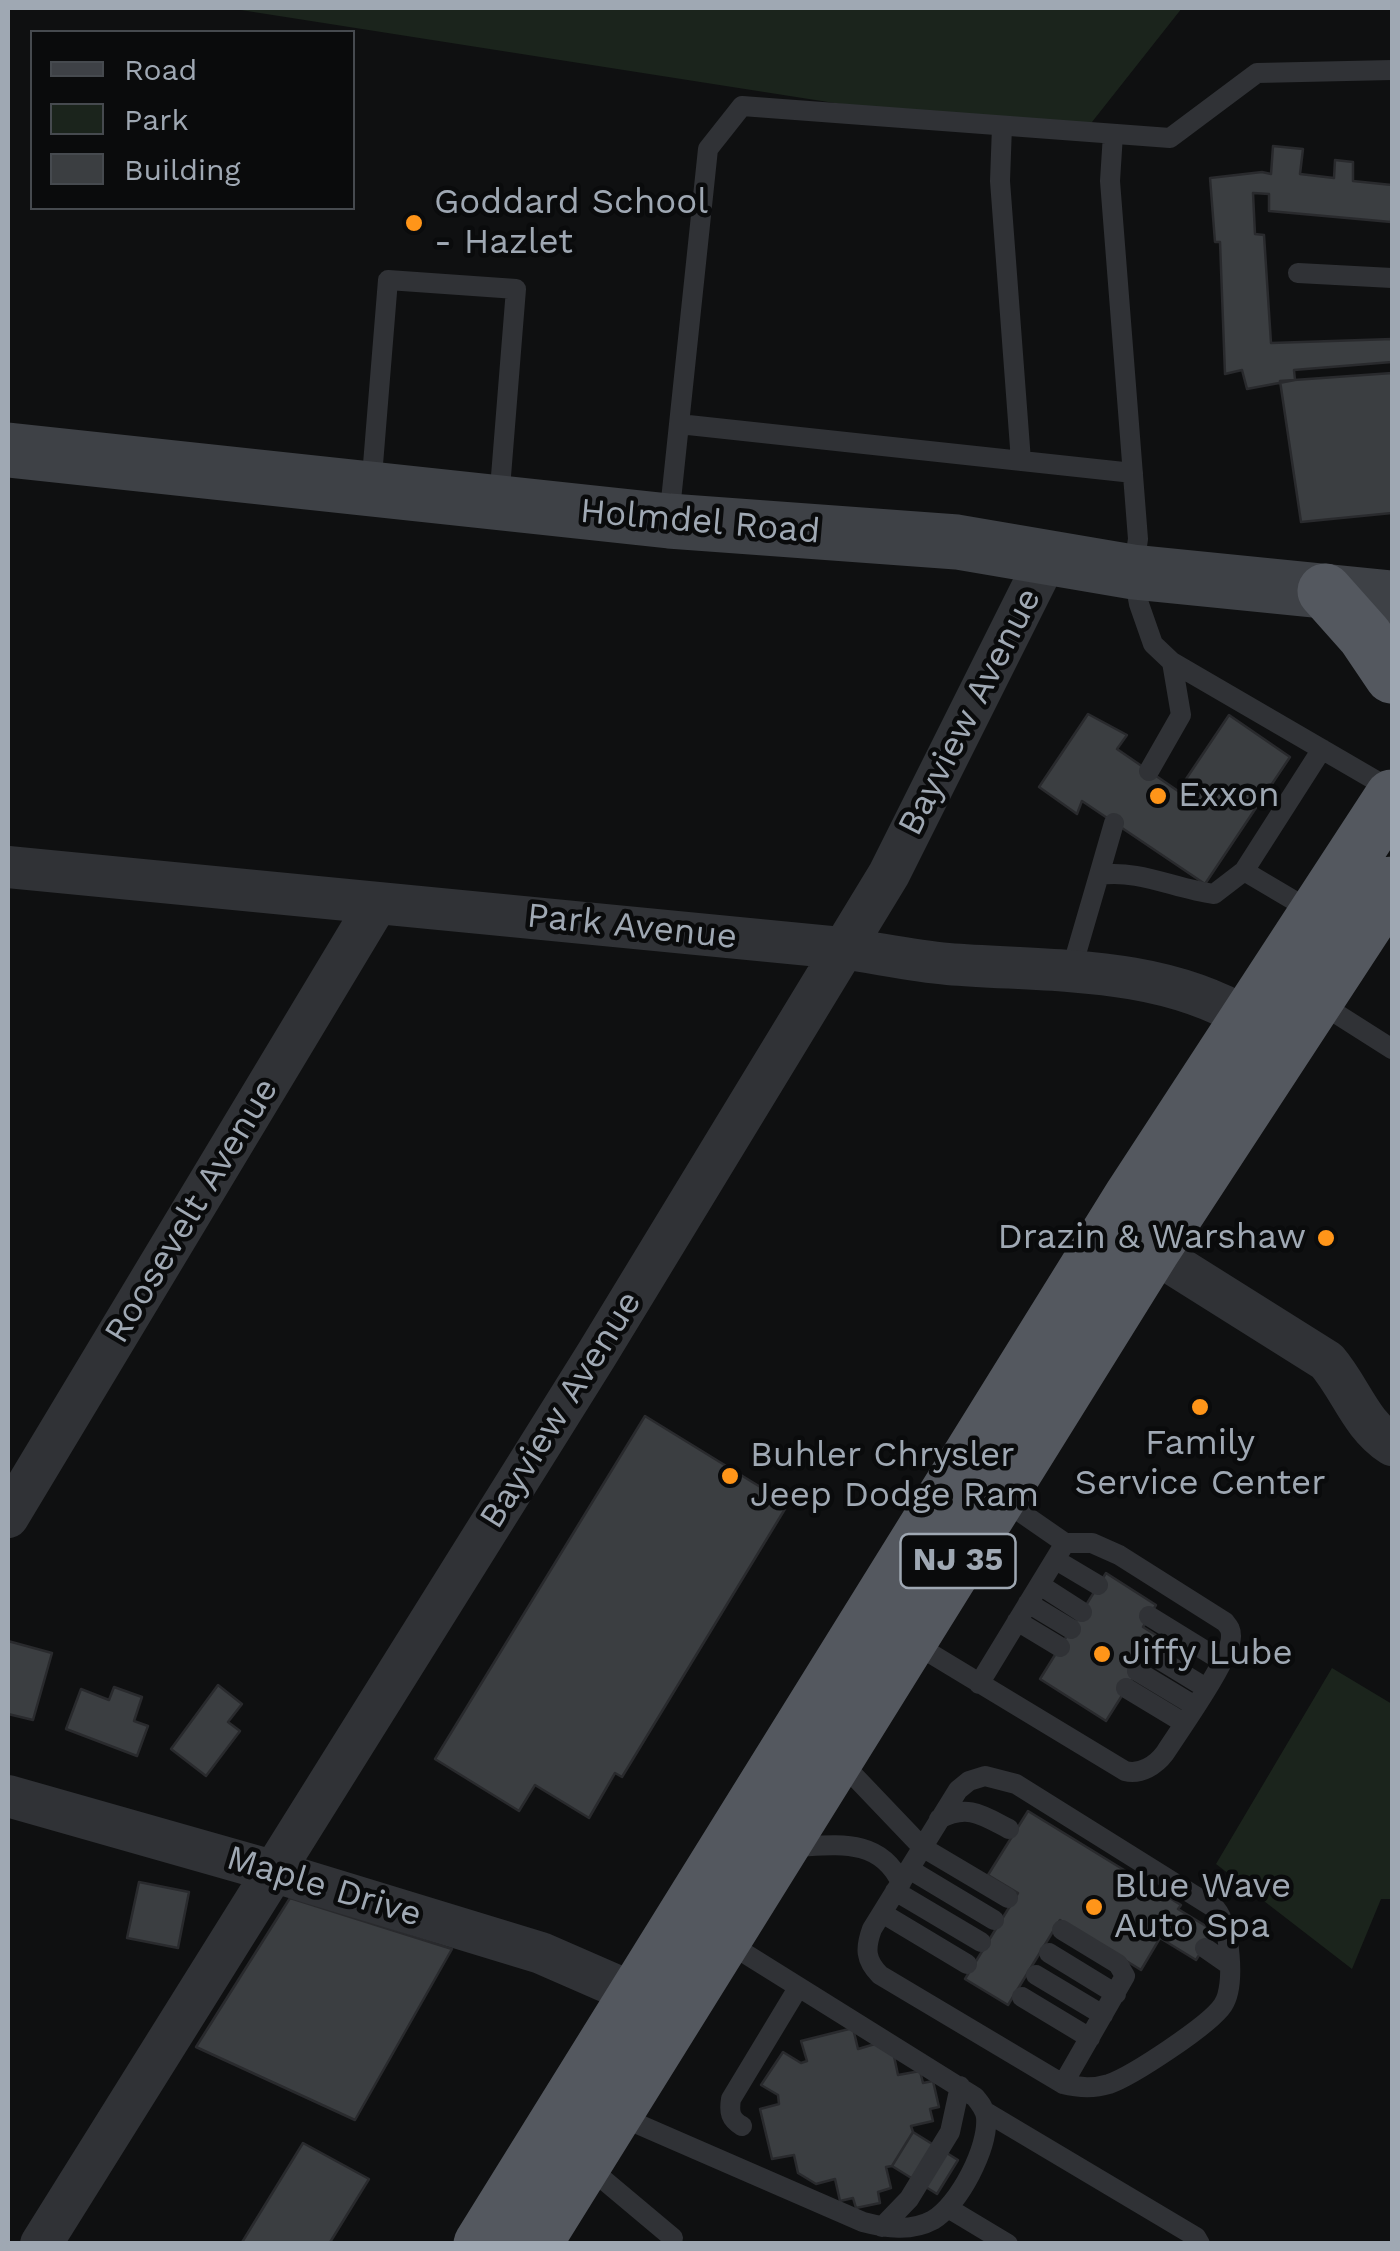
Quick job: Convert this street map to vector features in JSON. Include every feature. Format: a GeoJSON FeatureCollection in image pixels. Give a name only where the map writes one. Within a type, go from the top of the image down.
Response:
{"type":"FeatureCollection","features":[{"type":"Feature","properties":{"kind":"highway"},"geometry":{"type":"LineString","coordinates":[[1324,592],[1366,636],[1392,676]]}},
{"type":"Feature","properties":{"kind":"highway","name":"NJ 35"},"geometry":{"type":"LineString","coordinates":[[481,2244],[1131,1197],[1392,794]]}},
{"type":"Feature","properties":{"kind":"highway","name":"NJ 35"},"geometry":{"type":"LineString","coordinates":[[534,2244],[1152,1251],[1392,884]]}},
{"type":"Feature","properties":{"kind":"main road","name":"Holmdel Road"},"geometry":{"type":"LineString","coordinates":[[8,450],[668,521],[957,542],[1133,572],[1392,598]]}},
{"type":"Feature","properties":{"kind":"street","name":"Bayview Avenue"},"geometry":{"type":"LineString","coordinates":[[41,2244],[596,1354],[889,874],[1047,558]]}},
{"type":"Feature","properties":{"kind":"street","name":"Park Avenue"},"geometry":{"type":"LineString","coordinates":[[8,868],[841,948],[944,964],[1071,971],[1184,989],[1248,1019]]}},
{"type":"Feature","properties":{"kind":"street","name":"Roosevelt Avenue"},"geometry":{"type":"LineString","coordinates":[[8,1517],[376,905]]}},
{"type":"Feature","properties":{"kind":"street"},"geometry":{"type":"LineString","coordinates":[[1152,1251],[1327,1361],[1358,1412],[1378,1436],[1392,1444]]}},
{"type":"Feature","properties":{"kind":"street","name":"Maple Drive"},"geometry":{"type":"LineString","coordinates":[[8,1796],[541,1952],[636,1994]]}},
{"type":"Feature","properties":{"kind":"lane"},"geometry":{"type":"LineString","coordinates":[[668,521],[708,149],[742,106],[1170,138],[1257,73],[1392,70]]}},
{"type":"Feature","properties":{"kind":"lane"},"geometry":{"type":"LineString","coordinates":[[1002,126],[1000,181],[1021,461]]}},
{"type":"Feature","properties":{"kind":"lane"},"geometry":{"type":"LineString","coordinates":[[1113,134],[1110,180],[1138,539],[1133,572],[1152,644],[1172,662],[1392,794]]}},
{"type":"Feature","properties":{"kind":"lane"},"geometry":{"type":"LineString","coordinates":[[1298,274],[1392,278]]}},
{"type":"Feature","properties":{"kind":"lane"},"geometry":{"type":"LineString","coordinates":[[372,489],[388,280],[516,289],[499,503]]}},
{"type":"Feature","properties":{"kind":"lane"},"geometry":{"type":"LineString","coordinates":[[679,424],[1133,473]]}},
{"type":"Feature","properties":{"kind":"lane"},"geometry":{"type":"LineString","coordinates":[[1149,771],[1181,715],[1172,662]]}},
{"type":"Feature","properties":{"kind":"lane"},"geometry":{"type":"LineString","coordinates":[[1099,875],[1120,872],[1214,894],[1244,870],[1322,749]]}},
{"type":"Feature","properties":{"kind":"lane"},"geometry":{"type":"LineString","coordinates":[[1071,971],[1114,823]]}},
{"type":"Feature","properties":{"kind":"lane"},"geometry":{"type":"LineString","coordinates":[[1244,870],[1317,914]]}},
{"type":"Feature","properties":{"kind":"lane"},"geometry":{"type":"LineString","coordinates":[[1316,1001],[1392,1048]]}},
{"type":"Feature","properties":{"kind":"lane"},"geometry":{"type":"LineString","coordinates":[[998,1497],[1098,1585]]}},
{"type":"Feature","properties":{"kind":"lane"},"geometry":{"type":"LineString","coordinates":[[908,1640],[979,1684],[1111,1764],[1132,1773],[1159,1761],[1232,1639],[1225,1622],[1120,1555],[1092,1542],[1060,1551],[979,1684]]}},
{"type":"Feature","properties":{"kind":"lane"},"geometry":{"type":"LineString","coordinates":[[1028,1603],[1071,1630],[1028,1603]]}},
{"type":"Feature","properties":{"kind":"lane"},"geometry":{"type":"LineString","coordinates":[[1149,1616],[1222,1661]]}},
{"type":"Feature","properties":{"kind":"lane"},"geometry":{"type":"LineString","coordinates":[[1195,1705],[1138,1671],[1195,1705]]}},
{"type":"Feature","properties":{"kind":"lane"},"geometry":{"type":"LineString","coordinates":[[836,1758],[922,1847],[1008,1898]]}},
{"type":"Feature","properties":{"kind":"lane"},"geometry":{"type":"LineString","coordinates":[[985,1776],[1016,1784],[1216,1908],[1226,1926],[1231,1976],[1224,2004],[1203,2023],[1118,2081],[1090,2088],[1063,2084],[880,1974],[867,1956],[866,1944],[939,1819],[958,1790],[970,1781],[985,1776]]}},
{"type":"Feature","properties":{"kind":"lane"},"geometry":{"type":"LineString","coordinates":[[939,1819],[954,1811],[968,1810],[1009,1830]]}},
{"type":"Feature","properties":{"kind":"lane"},"geometry":{"type":"LineString","coordinates":[[780,1847],[862,1848],[888,1861],[902,1881],[981,1942]]}},
{"type":"Feature","properties":{"kind":"lane"},"geometry":{"type":"LineString","coordinates":[[902,1881],[994,1920]]}},
{"type":"Feature","properties":{"kind":"lane"},"geometry":{"type":"LineString","coordinates":[[877,1921],[967,1964]]}},
{"type":"Feature","properties":{"kind":"lane"},"geometry":{"type":"LineString","coordinates":[[1062,1930],[1118,1964],[1123,1971],[1120,1988],[1063,2084]]}},
{"type":"Feature","properties":{"kind":"lane"},"geometry":{"type":"LineString","coordinates":[[724,1941],[960,2086],[986,2112],[1196,2237],[1200,2244]]}},
{"type":"Feature","properties":{"kind":"lane"},"geometry":{"type":"LineString","coordinates":[[1205,1948],[1228,1964]]}},
{"type":"Feature","properties":{"kind":"lane"},"geometry":{"type":"LineString","coordinates":[[1049,1953],[1120,1988]]}},
{"type":"Feature","properties":{"kind":"lane"},"geometry":{"type":"LineString","coordinates":[[1036,1975],[1103,2016]]}},
{"type":"Feature","properties":{"kind":"lane"},"geometry":{"type":"LineString","coordinates":[[742,2126],[729,2112],[731,2098],[798,1988]]}},
{"type":"Feature","properties":{"kind":"lane"},"geometry":{"type":"LineString","coordinates":[[1022,1997],[1090,2038]]}},
{"type":"Feature","properties":{"kind":"lane"},"geometry":{"type":"LineString","coordinates":[[882,2227],[909,2199],[950,2132],[960,2086]]}},
{"type":"Feature","properties":{"kind":"lane"},"geometry":{"type":"LineString","coordinates":[[616,2114],[863,2222],[908,2229],[932,2221],[948,2208],[966,2182],[986,2132],[986,2112]]}},
{"type":"Feature","properties":{"kind":"lane"},"geometry":{"type":"LineString","coordinates":[[584,2163],[676,2242]]}},
{"type":"Feature","properties":{"kind":"lane"},"geometry":{"type":"LineString","coordinates":[[948,2208],[1008,2244]]}},
{"type":"Feature","properties":{"kind":"green space"},"geometry":{"type":"Polygon","coordinates":[[[228,8],[1182,8],[1077,141],[228,8]]]}},
{"type":"Feature","properties":{"kind":"green space"},"geometry":{"type":"Polygon","coordinates":[[[1332,1668],[1392,1704],[1392,1899],[1381,1899],[1352,1969],[1216,1864],[1332,1668]]]}},
{"type":"Feature","properties":{"kind":"building"},"geometry":{"type":"Polygon","coordinates":[[[1273,146],[1303,149],[1300,174],[1334,178],[1335,160],[1353,162],[1353,181],[1392,185],[1392,208],[1391,222],[1269,211],[1269,194],[1253,193],[1255,234],[1264,235],[1271,343],[1392,339],[1392,362],[1294,370],[1295,380],[1247,389],[1242,370],[1225,374],[1220,242],[1215,242],[1210,178],[1271,174],[1273,146]]]}},
{"type":"Feature","properties":{"kind":"building"},"geometry":{"type":"Polygon","coordinates":[[[1392,373],[1392,513],[1301,522],[1280,381],[1392,373]]]}},
{"type":"Feature","properties":{"kind":"building","name":"Exxon"},"geometry":{"type":"Polygon","coordinates":[[[1088,714],[1127,735],[1117,749],[1178,791],[1229,715],[1290,757],[1205,884],[1082,801],[1077,814],[1039,787],[1088,714]]]}},
{"type":"Feature","properties":{"kind":"building"},"geometry":{"type":"Polygon","coordinates":[[[645,1416],[788,1504],[622,1777],[615,1773],[589,1818],[535,1785],[519,1811],[435,1759],[645,1416]]]}},
{"type":"Feature","properties":{"kind":"building"},"geometry":{"type":"Polygon","coordinates":[[[1106,1573],[1156,1605],[1143,1627],[1159,1637],[1106,1721],[1040,1679],[1106,1573]]]}},
{"type":"Feature","properties":{"kind":"building"},"geometry":{"type":"Polygon","coordinates":[[[8,1641],[52,1653],[33,1720],[8,1714],[8,1641]]]}},
{"type":"Feature","properties":{"kind":"building"},"geometry":{"type":"Polygon","coordinates":[[[218,1685],[242,1704],[228,1722],[240,1731],[206,1776],[171,1749],[218,1685]]]}},
{"type":"Feature","properties":{"kind":"building"},"geometry":{"type":"Polygon","coordinates":[[[114,1687],[142,1697],[134,1721],[148,1726],[137,1756],[66,1729],[81,1689],[109,1700],[114,1687]]]}},
{"type":"Feature","properties":{"kind":"building","name":"Blue Wave Auto Spa"},"geometry":{"type":"Polygon","coordinates":[[[1028,1811],[1181,1905],[1178,1909],[1214,1931],[1196,1960],[1160,1938],[1141,1970],[1060,1920],[1008,2005],[965,1979],[1018,1893],[988,1875],[1028,1811]]]}},
{"type":"Feature","properties":{"kind":"building"},"geometry":{"type":"Polygon","coordinates":[[[139,1882],[189,1892],[178,1948],[127,1938],[139,1882]]]}},
{"type":"Feature","properties":{"kind":"building"},"geometry":{"type":"Polygon","coordinates":[[[290,1898],[452,1949],[355,2120],[196,2047],[290,1898]]]}},
{"type":"Feature","properties":{"kind":"building"},"geometry":{"type":"Polygon","coordinates":[[[853,2028],[858,2049],[875,2044],[894,2056],[898,2075],[920,2071],[923,2083],[933,2081],[939,2107],[930,2109],[933,2121],[911,2126],[913,2132],[892,2166],[886,2167],[891,2188],[878,2192],[880,2203],[856,2208],[853,2198],[840,2201],[835,2179],[816,2184],[798,2173],[794,2155],[772,2159],[760,2109],[779,2104],[778,2095],[761,2085],[783,2052],[801,2063],[807,2061],[801,2041],[853,2028]]]}},
{"type":"Feature","properties":{"kind":"building"},"geometry":{"type":"Polygon","coordinates":[[[913,2132],[958,2160],[937,2194],[892,2166],[913,2132]]]}},
{"type":"Feature","properties":{"kind":"building"},"geometry":{"type":"Polygon","coordinates":[[[303,2143],[369,2179],[329,2244],[241,2244],[303,2143]]]}},
{"type":"Feature","properties":{"kind":"place","name":"Goddard School - Hazlet"},"geometry":{"type":"Point","coordinates":[414,223]}},
{"type":"Feature","properties":{"kind":"place","name":"Exxon"},"geometry":{"type":"Point","coordinates":[1158,796]}},
{"type":"Feature","properties":{"kind":"place","name":"Drazin & Warshaw"},"geometry":{"type":"Point","coordinates":[1326,1238]}},
{"type":"Feature","properties":{"kind":"place","name":"Family Service Center"},"geometry":{"type":"Point","coordinates":[1200,1407]}},
{"type":"Feature","properties":{"kind":"place","name":"Buhler Chrysler Jeep Dodge Ram"},"geometry":{"type":"Point","coordinates":[730,1476]}},
{"type":"Feature","properties":{"kind":"place","name":"Jiffy Lube"},"geometry":{"type":"Point","coordinates":[1102,1654]}},
{"type":"Feature","properties":{"kind":"place","name":"Blue Wave Auto Spa"},"geometry":{"type":"Point","coordinates":[1094,1907]}}]}
